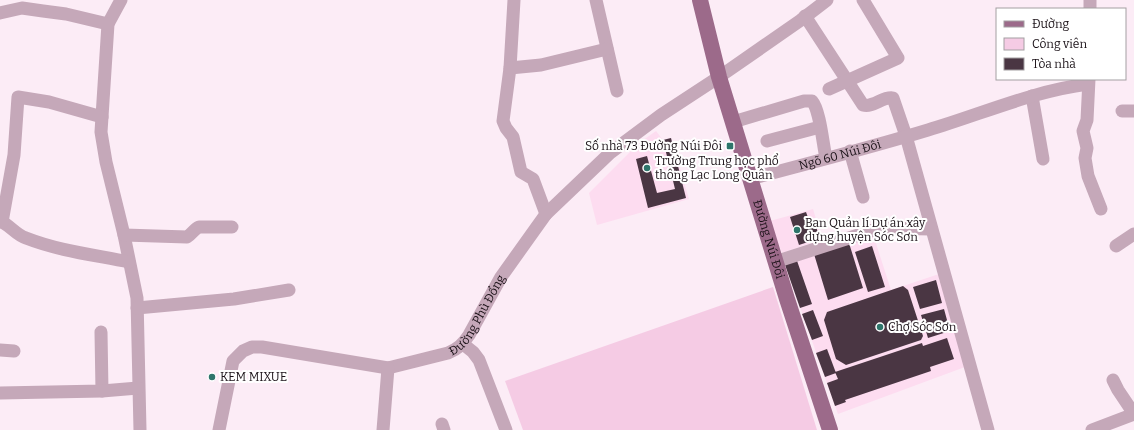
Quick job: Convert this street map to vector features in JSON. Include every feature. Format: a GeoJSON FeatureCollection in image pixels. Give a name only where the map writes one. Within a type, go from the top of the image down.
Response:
{"type":"FeatureCollection","features":[{"type":"Feature","properties":{"kind":"main road","name":"Đường Núi Đôi"},"geometry":{"type":"LineString","coordinates":[[700,0],[732,122],[775,262],[830,430]]}},
{"type":"Feature","properties":{"kind":"street"},"geometry":{"type":"LineString","coordinates":[[121,0],[108,24],[101,132],[106,162],[124,235],[137,298],[140,430]]}},
{"type":"Feature","properties":{"kind":"street"},"geometry":{"type":"LineString","coordinates":[[514,0],[510,68],[503,121],[513,137],[521,172],[533,179],[546,214]]}},
{"type":"Feature","properties":{"kind":"street"},"geometry":{"type":"LineString","coordinates":[[596,0],[617,91]]}},
{"type":"Feature","properties":{"kind":"street","name":"Đường Phù Đổng"},"geometry":{"type":"LineString","coordinates":[[219,430],[233,361],[243,350],[252,347],[262,347],[388,368],[456,350],[463,344],[501,277],[546,214],[610,153],[661,115],[719,77],[827,0]]}},
{"type":"Feature","properties":{"kind":"street"},"geometry":{"type":"LineString","coordinates":[[829,89],[898,58],[863,0]]}},
{"type":"Feature","properties":{"kind":"street"},"geometry":{"type":"LineString","coordinates":[[0,13],[22,8],[66,14],[108,24]]}},
{"type":"Feature","properties":{"kind":"street"},"geometry":{"type":"LineString","coordinates":[[805,16],[863,106],[889,97],[894,98],[988,430]]}},
{"type":"Feature","properties":{"kind":"street"},"geometry":{"type":"LineString","coordinates":[[510,68],[541,65],[607,48]]}},
{"type":"Feature","properties":{"kind":"street"},"geometry":{"type":"LineString","coordinates":[[1088,82],[1087,120],[1084,131],[1087,148],[1085,158],[1088,176],[1101,209]]}},
{"type":"Feature","properties":{"kind":"street","name":"Ngõ 60 Núi Đôi"},"geometry":{"type":"LineString","coordinates":[[750,179],[906,136],[1032,96],[1088,82]]}},
{"type":"Feature","properties":{"kind":"street"},"geometry":{"type":"LineString","coordinates":[[1032,96],[1043,159]]}},
{"type":"Feature","properties":{"kind":"street"},"geometry":{"type":"LineString","coordinates":[[102,117],[49,102],[18,97],[14,155],[1,222],[10,226],[23,238],[76,252],[129,262]]}},
{"type":"Feature","properties":{"kind":"street"},"geometry":{"type":"LineString","coordinates":[[732,122],[809,100],[812,101],[814,103],[820,126],[826,158]]}},
{"type":"Feature","properties":{"kind":"street"},"geometry":{"type":"LineString","coordinates":[[767,141],[820,126]]}},
{"type":"Feature","properties":{"kind":"street"},"geometry":{"type":"LineString","coordinates":[[850,151],[863,197]]}},
{"type":"Feature","properties":{"kind":"street"},"geometry":{"type":"LineString","coordinates":[[124,235],[187,237],[195,228],[199,227],[232,227]]}},
{"type":"Feature","properties":{"kind":"street"},"geometry":{"type":"LineString","coordinates":[[775,262],[880,228],[931,229]]}},
{"type":"Feature","properties":{"kind":"street"},"geometry":{"type":"LineString","coordinates":[[1116,246],[1134,234]]}},
{"type":"Feature","properties":{"kind":"street"},"geometry":{"type":"LineString","coordinates":[[137,308],[234,298],[289,290]]}},
{"type":"Feature","properties":{"kind":"street"},"geometry":{"type":"LineString","coordinates":[[101,332],[102,390]]}},
{"type":"Feature","properties":{"kind":"street"},"geometry":{"type":"LineString","coordinates":[[463,344],[473,352],[479,360],[506,430]]}},
{"type":"Feature","properties":{"kind":"street"},"geometry":{"type":"LineString","coordinates":[[0,350],[14,351]]}},
{"type":"Feature","properties":{"kind":"street"},"geometry":{"type":"LineString","coordinates":[[383,430],[388,368]]}},
{"type":"Feature","properties":{"kind":"street"},"geometry":{"type":"LineString","coordinates":[[1092,430],[1134,414],[1118,390],[1114,380]]}},
{"type":"Feature","properties":{"kind":"street"},"geometry":{"type":"LineString","coordinates":[[0,393],[138,388]]}},
{"type":"Feature","properties":{"kind":"shaded area","name":"Trường Trung học phổ thông Lạc Long Quân"},"geometry":{"type":"Polygon","coordinates":[[[656,131],[663,140],[671,138],[689,199],[597,225],[589,193],[639,143],[656,131]]]}},
{"type":"Feature","properties":{"kind":"shaded area","name":"Ban Quản lí Dự án xây dựng huyện Sóc Sơn"},"geometry":{"type":"Polygon","coordinates":[[[813,209],[822,239],[782,253],[770,221],[813,209]]]}},
{"type":"Feature","properties":{"kind":"shaded area","name":"Chợ Sóc Sơn"},"geometry":{"type":"Polygon","coordinates":[[[872,231],[891,290],[939,274],[965,367],[838,414],[783,259],[872,231]]]}},
{"type":"Feature","properties":{"kind":"green space"},"geometry":{"type":"Polygon","coordinates":[[[773,287],[817,430],[523,430],[505,381],[773,287]]]}},
{"type":"Feature","properties":{"kind":"building"},"geometry":{"type":"Polygon","coordinates":[[[671,138],[686,198],[648,208],[636,159],[647,156],[657,193],[675,189],[663,140],[671,138]]]}},
{"type":"Feature","properties":{"kind":"building"},"geometry":{"type":"Polygon","coordinates":[[[806,212],[811,226],[815,224],[820,238],[799,245],[790,217],[806,212]]]}},
{"type":"Feature","properties":{"kind":"building"},"geometry":{"type":"Polygon","coordinates":[[[849,243],[863,288],[828,300],[814,254],[849,243]]]}},
{"type":"Feature","properties":{"kind":"building"},"geometry":{"type":"Polygon","coordinates":[[[872,246],[885,287],[868,292],[855,252],[872,246]]]}},
{"type":"Feature","properties":{"kind":"building"},"geometry":{"type":"Polygon","coordinates":[[[795,255],[812,304],[800,308],[783,259],[795,255]]]}},
{"type":"Feature","properties":{"kind":"building"},"geometry":{"type":"Polygon","coordinates":[[[936,280],[942,303],[920,309],[913,287],[936,280]]]}},
{"type":"Feature","properties":{"kind":"building"},"geometry":{"type":"Polygon","coordinates":[[[903,286],[908,290],[923,336],[921,340],[846,365],[836,359],[824,320],[827,312],[903,286]]]}},
{"type":"Feature","properties":{"kind":"building"},"geometry":{"type":"Polygon","coordinates":[[[944,309],[950,331],[928,338],[921,315],[944,309]]]}},
{"type":"Feature","properties":{"kind":"building"},"geometry":{"type":"Polygon","coordinates":[[[813,310],[823,336],[812,340],[802,314],[813,310]]]}},
{"type":"Feature","properties":{"kind":"building"},"geometry":{"type":"Polygon","coordinates":[[[947,338],[954,359],[930,367],[931,371],[845,400],[846,402],[835,406],[827,383],[838,379],[835,372],[922,343],[923,346],[947,338]]]}},
{"type":"Feature","properties":{"kind":"building"},"geometry":{"type":"Polygon","coordinates":[[[827,349],[836,373],[825,377],[816,353],[827,349]]]}},
{"type":"Feature","properties":{"kind":"place","name":"Số nhà 73 Đường Núi Đôi"},"geometry":{"type":"Point","coordinates":[730,146]}},
{"type":"Feature","properties":{"kind":"place","name":"Trường Trung học phổ thông Lạc Long Quân"},"geometry":{"type":"Point","coordinates":[647,168]}},
{"type":"Feature","properties":{"kind":"place","name":"Ban Quản lí Dự án xây dựng huyện Sóc Sơn"},"geometry":{"type":"Point","coordinates":[797,230]}},
{"type":"Feature","properties":{"kind":"place","name":"Chợ Sóc Sơn"},"geometry":{"type":"Point","coordinates":[880,327]}},
{"type":"Feature","properties":{"kind":"place","name":"KEM MIXUE"},"geometry":{"type":"Point","coordinates":[212,377]}}]}
